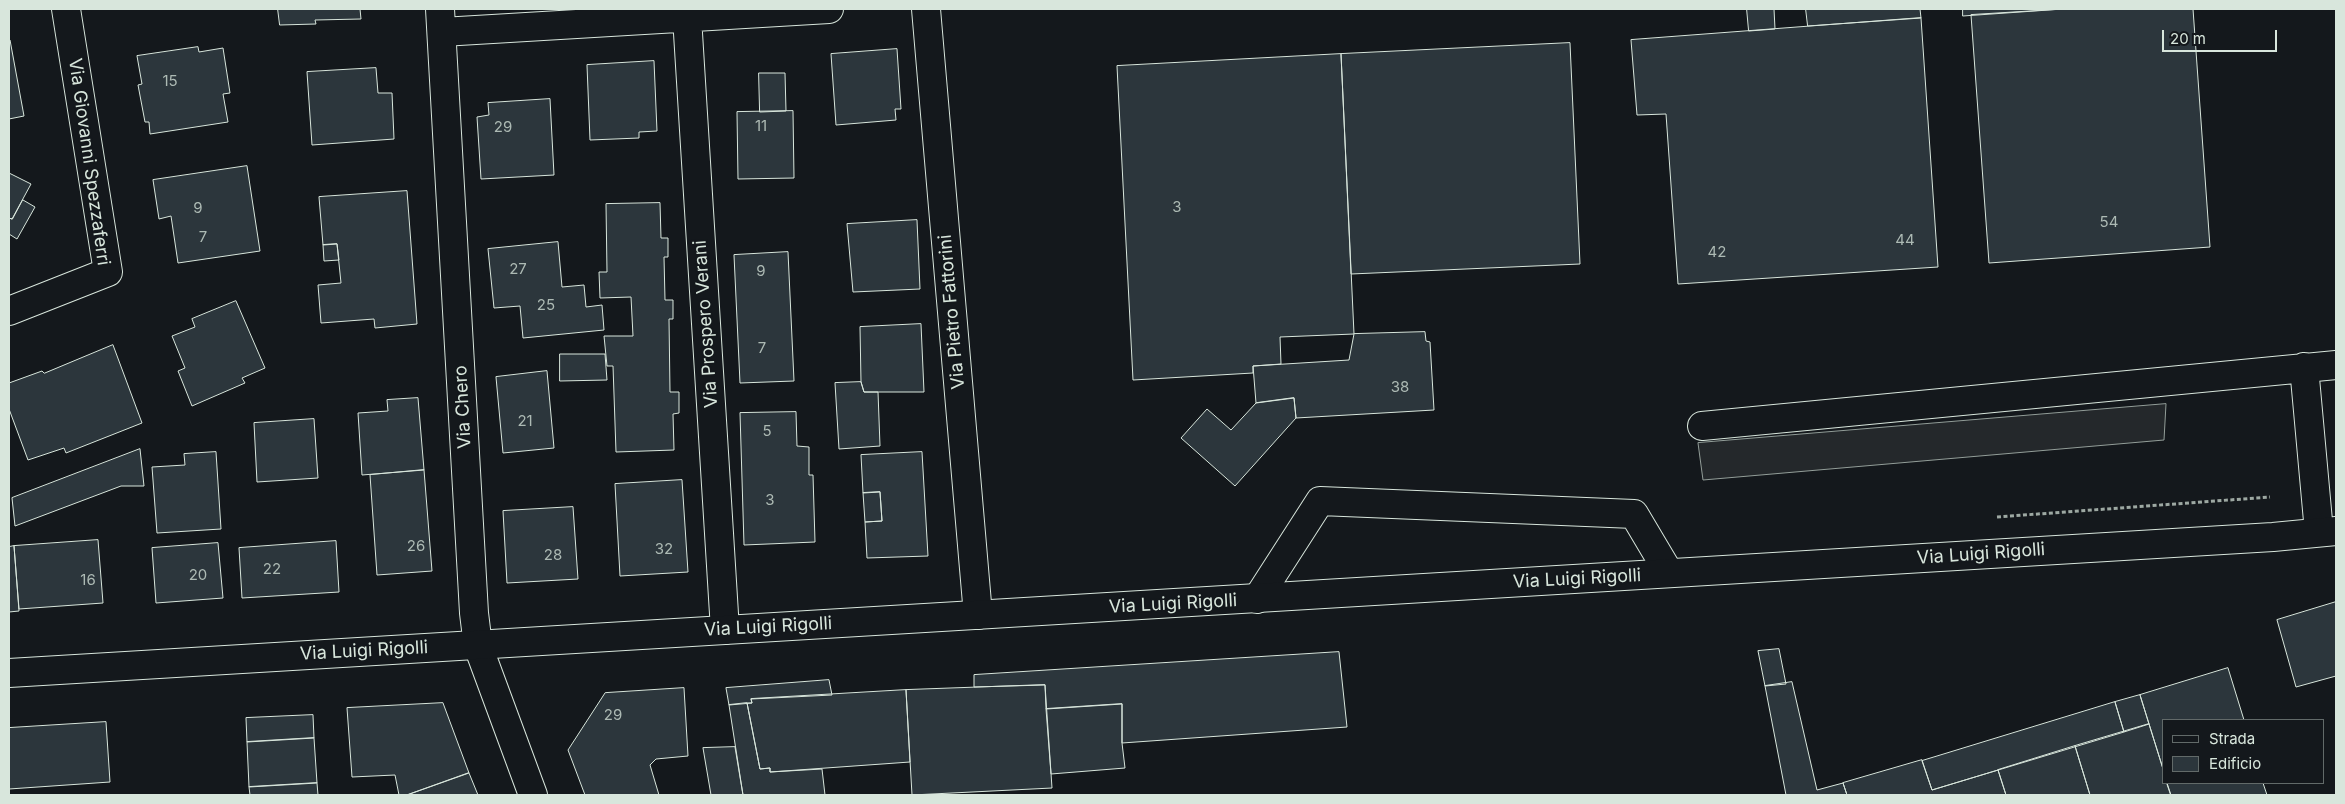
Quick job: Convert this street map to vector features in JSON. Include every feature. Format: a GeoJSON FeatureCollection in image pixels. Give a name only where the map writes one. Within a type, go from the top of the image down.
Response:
{"type":"FeatureCollection","features":[{"type":"Feature","properties":{"kind":"street","name":"Via Giovanni Spezzaferri"},"geometry":{"type":"LineString","coordinates":[[9,311],[108,272],[66,9]]}},
{"type":"Feature","properties":{"kind":"street"},"geometry":{"type":"LineString","coordinates":[[441,21],[687,17],[828,9]]}},
{"type":"Feature","properties":{"kind":"street","name":"Via Pietro Fattorini"},"geometry":{"type":"LineString","coordinates":[[926,9],[978,615]]}},
{"type":"Feature","properties":{"kind":"street","name":"Via Prospero Verani"},"geometry":{"type":"LineString","coordinates":[[687,17],[725,630]]}},
{"type":"Feature","properties":{"kind":"street","name":"Via Chero"},"geometry":{"type":"LineString","coordinates":[[441,21],[474,613],[478,646],[533,795]]}},
{"type":"Feature","properties":{"kind":"street"},"geometry":{"type":"LineString","coordinates":[[1702,426],[2336,365]]}},
{"type":"Feature","properties":{"kind":"street"},"geometry":{"type":"LineString","coordinates":[[2304,367],[2328,531]]}},
{"type":"Feature","properties":{"kind":"street"},"geometry":{"type":"LineString","coordinates":[[1257,599],[1320,501],[1634,514],[1669,574]]}},
{"type":"Feature","properties":{"kind":"street","name":"Via Luigi Rigolli"},"geometry":{"type":"LineString","coordinates":[[9,673],[1669,574],[2264,537],[2328,531]]}},
{"type":"Feature","properties":{"kind":"shaded area"},"geometry":{"type":"Polygon","coordinates":[[[2166,404],[2164,440],[1703,480],[1698,443],[2166,404]]]}},
{"type":"Feature","properties":{"kind":"building"},"geometry":{"type":"Polygon","coordinates":[[[278,9],[360,9],[361,19],[315,20],[316,24],[280,25],[278,9]]]}},
{"type":"Feature","properties":{"kind":"building"},"geometry":{"type":"Polygon","coordinates":[[[1747,9],[1774,9],[1775,29],[1749,31],[1747,9]]]}},
{"type":"Feature","properties":{"kind":"building"},"geometry":{"type":"Polygon","coordinates":[[[1806,9],[1920,9],[1921,18],[1808,26],[1806,9]]]}},
{"type":"Feature","properties":{"kind":"building"},"geometry":{"type":"Polygon","coordinates":[[[1963,9],[2063,9],[1963,16],[1963,9]]]}},
{"type":"Feature","properties":{"kind":"building"},"geometry":{"type":"Polygon","coordinates":[[[2063,9],[2193,9],[2210,247],[1989,263],[1971,15],[2063,9]]]}},
{"type":"Feature","properties":{"kind":"building"},"geometry":{"type":"Polygon","coordinates":[[[1921,18],[1938,267],[1678,284],[1666,114],[1637,115],[1631,40],[1921,18]]]}},
{"type":"Feature","properties":{"kind":"building"},"geometry":{"type":"Polygon","coordinates":[[[9,40],[24,116],[9,119],[9,40]]]}},
{"type":"Feature","properties":{"kind":"building"},"geometry":{"type":"Polygon","coordinates":[[[1570,43],[1580,264],[1351,274],[1341,54],[1570,43]]]}},
{"type":"Feature","properties":{"kind":"building"},"geometry":{"type":"Polygon","coordinates":[[[198,47],[199,52],[223,48],[230,93],[223,94],[228,122],[150,134],[149,122],[145,122],[138,85],[142,84],[137,56],[198,47]]]}},
{"type":"Feature","properties":{"kind":"building"},"geometry":{"type":"Polygon","coordinates":[[[897,49],[901,109],[895,109],[896,120],[836,125],[831,54],[897,49]]]}},
{"type":"Feature","properties":{"kind":"building"},"geometry":{"type":"Polygon","coordinates":[[[1341,54],[1354,334],[1280,337],[1281,364],[1253,366],[1253,373],[1133,380],[1117,66],[1341,54]]]}},
{"type":"Feature","properties":{"kind":"building"},"geometry":{"type":"Polygon","coordinates":[[[654,61],[657,131],[639,132],[639,138],[590,140],[587,65],[654,61]]]}},
{"type":"Feature","properties":{"kind":"building"},"geometry":{"type":"Polygon","coordinates":[[[376,68],[378,93],[392,93],[394,139],[312,145],[307,72],[376,68]]]}},
{"type":"Feature","properties":{"kind":"building"},"geometry":{"type":"Polygon","coordinates":[[[759,73],[785,73],[786,111],[760,112],[759,73]]]}},
{"type":"Feature","properties":{"kind":"building"},"geometry":{"type":"Polygon","coordinates":[[[550,99],[554,175],[481,179],[477,117],[489,115],[488,103],[550,99]]]}},
{"type":"Feature","properties":{"kind":"building"},"geometry":{"type":"Polygon","coordinates":[[[793,111],[794,178],[738,179],[737,112],[793,111]]]}},
{"type":"Feature","properties":{"kind":"building"},"geometry":{"type":"Polygon","coordinates":[[[247,166],[260,251],[178,263],[171,216],[159,219],[153,180],[247,166]]]}},
{"type":"Feature","properties":{"kind":"building"},"geometry":{"type":"Polygon","coordinates":[[[9,173],[31,184],[12,219],[9,218],[9,173]]]}},
{"type":"Feature","properties":{"kind":"building"},"geometry":{"type":"Polygon","coordinates":[[[407,191],[417,324],[375,328],[374,319],[321,323],[318,285],[341,283],[337,244],[323,245],[319,197],[407,191]]]}},
{"type":"Feature","properties":{"kind":"building"},"geometry":{"type":"Polygon","coordinates":[[[23,200],[35,207],[17,239],[9,234],[9,218],[12,219],[23,200]]]}},
{"type":"Feature","properties":{"kind":"building"},"geometry":{"type":"Polygon","coordinates":[[[660,203],[661,238],[668,238],[668,257],[664,257],[665,300],[673,300],[673,319],[669,319],[670,392],[679,392],[679,413],[673,414],[674,450],[616,452],[613,366],[607,366],[604,336],[633,336],[631,297],[600,298],[599,272],[607,272],[606,204],[660,203]]]}},
{"type":"Feature","properties":{"kind":"building"},"geometry":{"type":"Polygon","coordinates":[[[917,220],[920,289],[853,292],[847,224],[917,220]]]}},
{"type":"Feature","properties":{"kind":"building"},"geometry":{"type":"Polygon","coordinates":[[[558,242],[562,287],[584,285],[586,307],[602,305],[604,330],[523,338],[520,306],[494,308],[488,249],[558,242]]]}},
{"type":"Feature","properties":{"kind":"building"},"geometry":{"type":"Polygon","coordinates":[[[337,244],[339,260],[324,261],[323,245],[337,244]]]}},
{"type":"Feature","properties":{"kind":"building"},"geometry":{"type":"Polygon","coordinates":[[[788,252],[794,381],[740,383],[734,255],[788,252]]]}},
{"type":"Feature","properties":{"kind":"building"},"geometry":{"type":"Polygon","coordinates":[[[236,301],[265,368],[242,378],[245,383],[192,406],[178,371],[185,368],[172,336],[195,327],[192,319],[236,301]]]}},
{"type":"Feature","properties":{"kind":"building"},"geometry":{"type":"Polygon","coordinates":[[[921,324],[924,392],[864,392],[861,382],[860,327],[921,324]]]}},
{"type":"Feature","properties":{"kind":"building"},"geometry":{"type":"Polygon","coordinates":[[[1425,332],[1426,341],[1430,342],[1434,410],[1296,418],[1294,398],[1256,403],[1253,366],[1349,360],[1354,334],[1425,332]]]}},
{"type":"Feature","properties":{"kind":"building"},"geometry":{"type":"Polygon","coordinates":[[[113,345],[142,423],[66,453],[64,448],[28,460],[9,409],[9,383],[42,371],[44,373],[113,345]]]}},
{"type":"Feature","properties":{"kind":"building"},"geometry":{"type":"Polygon","coordinates":[[[560,354],[605,354],[607,380],[560,381],[560,354]]]}},
{"type":"Feature","properties":{"kind":"building"},"geometry":{"type":"Polygon","coordinates":[[[547,371],[554,448],[503,453],[496,377],[547,371]]]}},
{"type":"Feature","properties":{"kind":"building"},"geometry":{"type":"Polygon","coordinates":[[[861,382],[864,392],[878,392],[880,446],[839,449],[835,383],[861,382]]]}},
{"type":"Feature","properties":{"kind":"building"},"geometry":{"type":"Polygon","coordinates":[[[418,398],[424,470],[362,475],[358,413],[388,411],[387,400],[418,398]]]}},
{"type":"Feature","properties":{"kind":"building"},"geometry":{"type":"Polygon","coordinates":[[[1294,398],[1296,418],[1235,486],[1181,438],[1207,409],[1231,430],[1256,403],[1294,398]]]}},
{"type":"Feature","properties":{"kind":"building"},"geometry":{"type":"Polygon","coordinates":[[[796,412],[797,446],[809,447],[809,475],[813,475],[815,542],[744,545],[740,413],[796,412]]]}},
{"type":"Feature","properties":{"kind":"building"},"geometry":{"type":"Polygon","coordinates":[[[314,419],[318,478],[257,482],[254,423],[314,419]]]}},
{"type":"Feature","properties":{"kind":"building"},"geometry":{"type":"Polygon","coordinates":[[[140,449],[144,486],[121,486],[15,526],[12,498],[140,449]]]}},
{"type":"Feature","properties":{"kind":"building"},"geometry":{"type":"Polygon","coordinates":[[[216,452],[221,529],[157,533],[152,467],[185,465],[184,454],[216,452]]]}},
{"type":"Feature","properties":{"kind":"building"},"geometry":{"type":"Polygon","coordinates":[[[922,452],[928,556],[867,558],[865,522],[882,521],[880,492],[863,493],[861,455],[922,452]]]}},
{"type":"Feature","properties":{"kind":"building"},"geometry":{"type":"Polygon","coordinates":[[[424,470],[432,571],[377,575],[370,475],[424,470]]]}},
{"type":"Feature","properties":{"kind":"building"},"geometry":{"type":"Polygon","coordinates":[[[682,480],[688,572],[620,576],[615,484],[682,480]]]}},
{"type":"Feature","properties":{"kind":"building"},"geometry":{"type":"Polygon","coordinates":[[[880,492],[882,521],[865,522],[863,493],[880,492]]]}},
{"type":"Feature","properties":{"kind":"building"},"geometry":{"type":"Polygon","coordinates":[[[573,507],[578,579],[507,583],[503,511],[573,507]]]}},
{"type":"Feature","properties":{"kind":"building"},"geometry":{"type":"Polygon","coordinates":[[[98,540],[103,603],[19,609],[14,546],[98,540]]]}},
{"type":"Feature","properties":{"kind":"building"},"geometry":{"type":"Polygon","coordinates":[[[336,541],[339,592],[242,598],[239,548],[336,541]]]}},
{"type":"Feature","properties":{"kind":"building"},"geometry":{"type":"Polygon","coordinates":[[[218,543],[223,598],[156,603],[152,548],[218,543]]]}},
{"type":"Feature","properties":{"kind":"building"},"geometry":{"type":"Polygon","coordinates":[[[14,546],[19,611],[9,612],[9,547],[14,546]]]}},
{"type":"Feature","properties":{"kind":"building"},"geometry":{"type":"Polygon","coordinates":[[[2336,602],[2336,676],[2296,687],[2277,620],[2336,602]]]}},
{"type":"Feature","properties":{"kind":"building"},"geometry":{"type":"Polygon","coordinates":[[[1779,649],[1786,684],[1765,686],[1758,651],[1779,649]]]}},
{"type":"Feature","properties":{"kind":"building"},"geometry":{"type":"Polygon","coordinates":[[[1339,652],[1347,727],[1122,743],[1122,704],[1046,709],[1045,685],[974,687],[974,675],[1339,652]]]}},
{"type":"Feature","properties":{"kind":"building"},"geometry":{"type":"Polygon","coordinates":[[[2228,668],[2244,719],[2162,719],[2162,766],[2140,695],[2228,668]]]}},
{"type":"Feature","properties":{"kind":"building"},"geometry":{"type":"Polygon","coordinates":[[[829,680],[832,695],[751,699],[752,703],[729,705],[726,688],[829,680]]]}},
{"type":"Feature","properties":{"kind":"building"},"geometry":{"type":"Polygon","coordinates":[[[1792,682],[1817,790],[1843,783],[1847,795],[1786,795],[1765,686],[1792,682]]]}},
{"type":"Feature","properties":{"kind":"building"},"geometry":{"type":"Polygon","coordinates":[[[1045,685],[1052,788],[912,795],[906,690],[1045,685]]]}},
{"type":"Feature","properties":{"kind":"building"},"geometry":{"type":"Polygon","coordinates":[[[684,688],[688,756],[656,759],[650,765],[659,795],[585,795],[568,750],[605,693],[684,688]]]}},
{"type":"Feature","properties":{"kind":"building"},"geometry":{"type":"Polygon","coordinates":[[[906,690],[910,762],[770,772],[770,768],[760,769],[747,703],[752,703],[751,699],[906,690]]]}},
{"type":"Feature","properties":{"kind":"building"},"geometry":{"type":"Polygon","coordinates":[[[2140,695],[2149,724],[2124,732],[2115,702],[2140,695]]]}},
{"type":"Feature","properties":{"kind":"building"},"geometry":{"type":"Polygon","coordinates":[[[2115,702],[2124,732],[1932,790],[1922,761],[2115,702]]]}},
{"type":"Feature","properties":{"kind":"building"},"geometry":{"type":"Polygon","coordinates":[[[443,703],[469,773],[407,795],[399,795],[395,775],[352,777],[347,708],[443,703]]]}},
{"type":"Feature","properties":{"kind":"building"},"geometry":{"type":"Polygon","coordinates":[[[747,703],[760,769],[770,768],[770,772],[822,769],[825,795],[743,795],[729,705],[747,703]]]}},
{"type":"Feature","properties":{"kind":"building"},"geometry":{"type":"Polygon","coordinates":[[[1122,704],[1122,743],[1125,768],[1051,774],[1046,709],[1122,704]]]}},
{"type":"Feature","properties":{"kind":"building"},"geometry":{"type":"Polygon","coordinates":[[[313,715],[314,738],[247,742],[246,718],[313,715]]]}},
{"type":"Feature","properties":{"kind":"building"},"geometry":{"type":"Polygon","coordinates":[[[106,722],[110,782],[9,789],[9,728],[106,722]]]}},
{"type":"Feature","properties":{"kind":"building"},"geometry":{"type":"Polygon","coordinates":[[[2149,724],[2162,766],[2162,784],[2167,784],[2171,795],[2090,795],[2075,746],[2149,724]]]}},
{"type":"Feature","properties":{"kind":"building"},"geometry":{"type":"Polygon","coordinates":[[[314,738],[317,783],[249,787],[247,742],[314,738]]]}},
{"type":"Feature","properties":{"kind":"building"},"geometry":{"type":"Polygon","coordinates":[[[2075,746],[2090,795],[2006,795],[1998,770],[2075,746]]]}},
{"type":"Feature","properties":{"kind":"building"},"geometry":{"type":"Polygon","coordinates":[[[735,747],[743,795],[711,795],[703,748],[735,747]]]}},
{"type":"Feature","properties":{"kind":"building"},"geometry":{"type":"Polygon","coordinates":[[[1922,760],[1932,790],[1998,770],[2006,795],[1847,795],[1843,783],[1922,760]]]}},
{"type":"Feature","properties":{"kind":"building"},"geometry":{"type":"Polygon","coordinates":[[[469,773],[478,795],[407,795],[469,773]]]}},
{"type":"Feature","properties":{"kind":"building"},"geometry":{"type":"Polygon","coordinates":[[[317,783],[318,795],[250,795],[249,787],[317,783]]]}},
{"type":"Feature","properties":{"kind":"building"},"geometry":{"type":"Polygon","coordinates":[[[2167,784],[2263,784],[2267,795],[2171,795],[2167,784]]]}}]}
